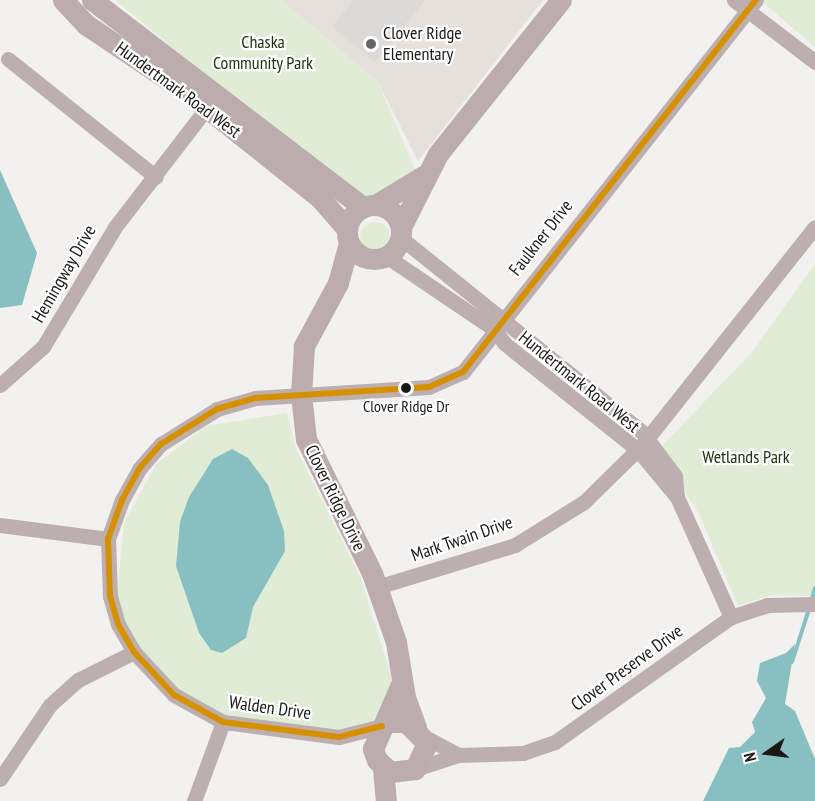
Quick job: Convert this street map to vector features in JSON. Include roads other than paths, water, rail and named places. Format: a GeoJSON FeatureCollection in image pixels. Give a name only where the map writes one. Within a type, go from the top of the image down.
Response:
{"type":"FeatureCollection","features":[{"type":"Feature","properties":{"kind":"street","name":"Hundertmark Road West"},"geometry":{"type":"LineString","coordinates":[[63,0],[85,24],[370,206]]}},
{"type":"Feature","properties":{"kind":"street","name":"Hundertmark Road West"},"geometry":{"type":"LineString","coordinates":[[92,0],[320,198],[348,236]]}},
{"type":"Feature","properties":{"kind":"street"},"geometry":{"type":"LineString","coordinates":[[426,174],[352,216],[348,236],[360,255],[381,258],[401,232],[426,174],[561,0]]}},
{"type":"Feature","properties":{"kind":"street"},"geometry":{"type":"LineString","coordinates":[[734,0],[751,6],[815,62]]}},
{"type":"Feature","properties":{"kind":"street","name":"Faulkner Drive"},"geometry":{"type":"LineString","coordinates":[[300,395],[441,384],[463,372],[751,6]]}},
{"type":"Feature","properties":{"kind":"street"},"geometry":{"type":"LineString","coordinates":[[8,59],[156,177]]}},
{"type":"Feature","properties":{"kind":"street","name":"Hemingway Drive"},"geometry":{"type":"LineString","coordinates":[[0,385],[50,338],[101,248],[211,103]]}},
{"type":"Feature","properties":{"kind":"street"},"geometry":{"type":"LineString","coordinates":[[370,206],[392,212],[401,232]]}},
{"type":"Feature","properties":{"kind":"street","name":"Mark Twain Drive"},"geometry":{"type":"LineString","coordinates":[[377,587],[515,544],[584,502],[642,444],[815,227]]}},
{"type":"Feature","properties":{"kind":"street","name":"Hundertmark Road West"},"geometry":{"type":"LineString","coordinates":[[401,232],[498,325],[504,343],[642,444],[677,497],[731,617]]}},
{"type":"Feature","properties":{"kind":"street","name":"Clover Ridge Drive"},"geometry":{"type":"LineString","coordinates":[[348,236],[338,283],[304,346],[300,395],[306,439],[316,465],[377,587],[396,642],[402,680],[419,732]]}},
{"type":"Feature","properties":{"kind":"street","name":"Hundertmark Road West"},"geometry":{"type":"LineString","coordinates":[[381,258],[498,325]]}},
{"type":"Feature","properties":{"kind":"street","name":"Clover Ridge Drive"},"geometry":{"type":"LineString","coordinates":[[338,283],[381,258]]}},
{"type":"Feature","properties":{"kind":"street","name":"Walden Drive"},"geometry":{"type":"LineString","coordinates":[[300,395],[255,398],[188,423],[139,469],[108,539],[110,596],[118,624],[134,652],[174,695],[223,722],[339,737],[385,724]]}},
{"type":"Feature","properties":{"kind":"street"},"geometry":{"type":"LineString","coordinates":[[0,525],[108,539]]}},
{"type":"Feature","properties":{"kind":"street","name":"Clover Preserve Drive"},"geometry":{"type":"LineString","coordinates":[[411,771],[459,755],[523,753],[555,742],[731,617],[767,605],[815,603]]}},
{"type":"Feature","properties":{"kind":"street"},"geometry":{"type":"LineString","coordinates":[[0,779],[50,705],[78,680],[134,652]]}},
{"type":"Feature","properties":{"kind":"street","name":"Clover Ridge Drive"},"geometry":{"type":"LineString","coordinates":[[385,724],[402,680]]}},
{"type":"Feature","properties":{"kind":"street"},"geometry":{"type":"LineString","coordinates":[[194,801],[223,722]]}},
{"type":"Feature","properties":{"kind":"street"},"geometry":{"type":"LineString","coordinates":[[386,801],[374,743],[385,724],[419,732],[427,753],[411,771],[391,801]]}},
{"type":"Feature","properties":{"kind":"street","name":"Clover Preserve Drive"},"geometry":{"type":"LineString","coordinates":[[419,732],[459,755]]}},
{"type":"Feature","properties":{"kind":"street","name":"Walden Drive"},"geometry":{"type":"LineString","coordinates":[[339,737],[380,764]]}},
{"type":"Feature","properties":{"kind":"street"},"geometry":{"type":"LineString","coordinates":[[380,764],[411,771]]}},
{"type":"Feature","properties":{"kind":"water"},"geometry":{"type":"Polygon","coordinates":[[[0,170],[37,253],[22,305],[0,308],[0,170]]]}},
{"type":"Feature","properties":{"kind":"water"},"geometry":{"type":"Polygon","coordinates":[[[232,449],[248,458],[268,485],[284,531],[285,551],[253,607],[246,638],[222,653],[211,650],[199,633],[176,566],[180,522],[189,497],[213,459],[232,449]]]}},
{"type":"Feature","properties":{"kind":"water"},"geometry":{"type":"Polygon","coordinates":[[[795,644],[785,704],[795,711],[815,759],[815,801],[703,801],[729,748],[740,747],[755,732],[752,722],[766,698],[757,681],[760,663],[786,653],[795,644]]]}},
{"type":"Feature","properties":{"kind":"waterway"},"geometry":{"type":"LineString","coordinates":[[812,599],[815,588]]}},
{"type":"Feature","properties":{"kind":"waterway"},"geometry":{"type":"LineString","coordinates":[[792,662],[809,609]]}},
{"type":"Feature","properties":{"kind":"place","name":"Clover Ridge Elementary"},"geometry":{"type":"Point","coordinates":[371,44]}},
{"type":"Feature","properties":{"kind":"place","name":"Clover Ridge Dr"},"geometry":{"type":"Point","coordinates":[406,388]}},
{"type":"Feature","properties":{"kind":"park label","name":"Chaska Community Park"},"geometry":{"type":"Point","coordinates":[263,53]}},
{"type":"Feature","properties":{"kind":"park label","name":"Wetlands Park"},"geometry":{"type":"Point","coordinates":[746,457]}}]}
